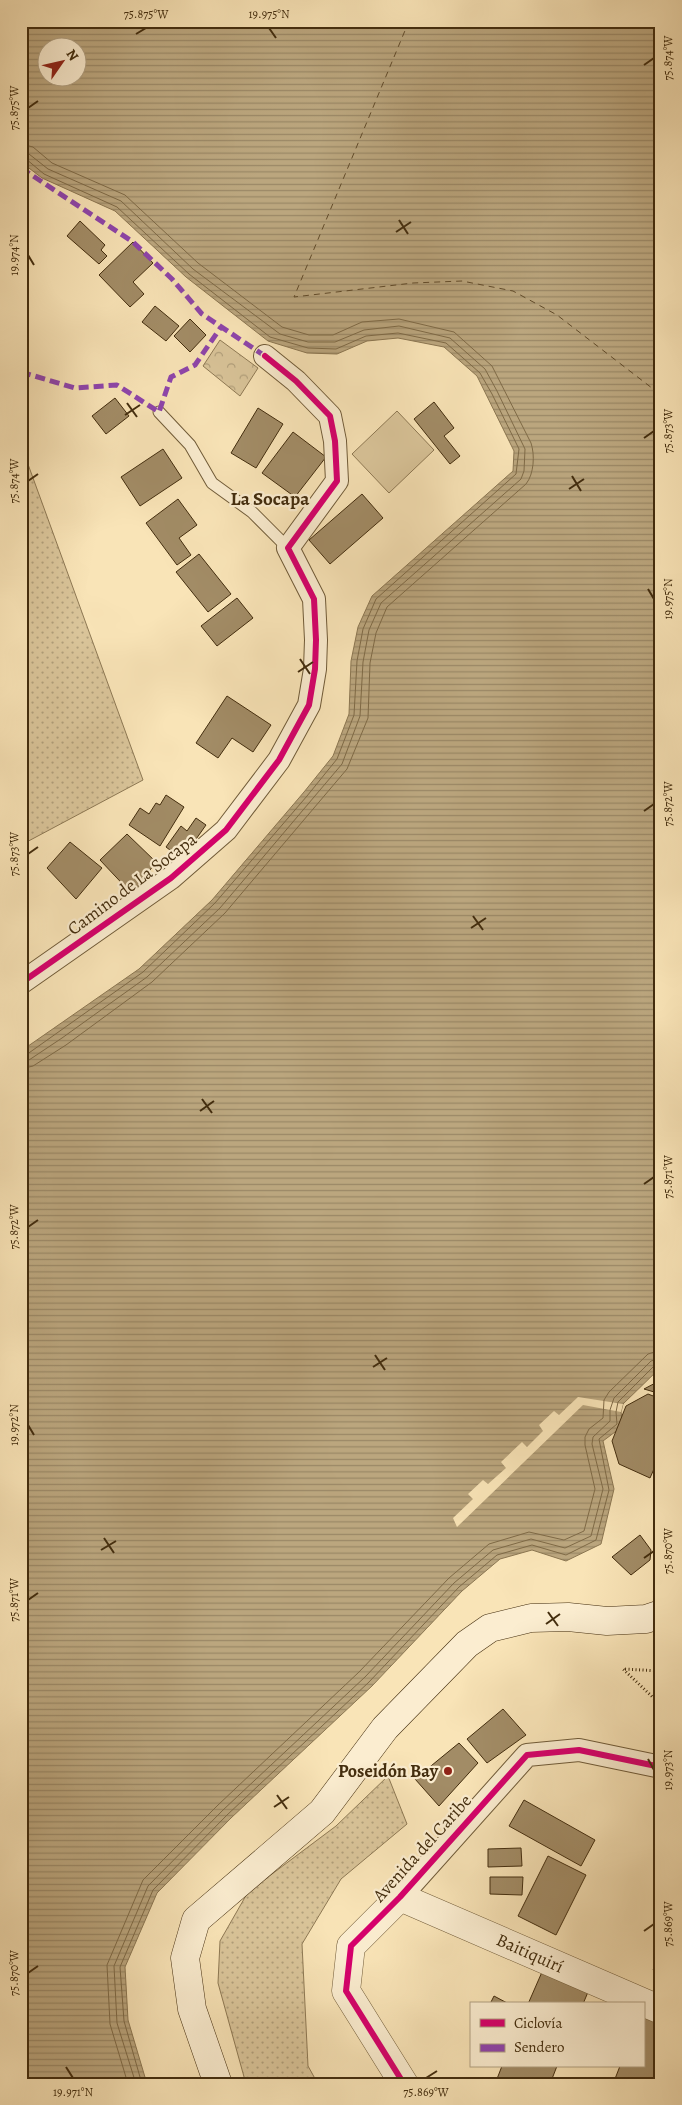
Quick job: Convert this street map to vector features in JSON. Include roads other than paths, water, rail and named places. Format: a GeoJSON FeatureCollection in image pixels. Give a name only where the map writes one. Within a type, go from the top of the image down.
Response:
{"type":"FeatureCollection","features":[{"type":"Feature","properties":{"kind":"main road"},"geometry":{"type":"LineString","coordinates":[[218,2084],[192,2009],[185,1958],[196,1920],[322,1812],[385,1728],[467,1644],[490,1628],[530,1618],[568,1617],[607,1621],[646,1619],[661,1614]]}},
{"type":"Feature","properties":{"kind":"main road","name":"Baitiquirí"},"geometry":{"type":"LineString","coordinates":[[400,1897],[643,2002]]}},
{"type":"Feature","properties":{"kind":"main road","name":"Avenida del Caribe"},"geometry":{"type":"LineString","coordinates":[[400,1897],[351,1946],[346,1991],[404,2084]]}},
{"type":"Feature","properties":{"kind":"main road","name":"Baitiquirí"},"geometry":{"type":"LineString","coordinates":[[644,2003],[661,2010]]}},
{"type":"Feature","properties":{"kind":"street"},"geometry":{"type":"LineString","coordinates":[[265,356],[296,381],[330,416],[335,442],[336,481],[288,548]]}},
{"type":"Feature","properties":{"kind":"street","name":"Camino de La Socapa"},"geometry":{"type":"LineString","coordinates":[[21,983],[171,878],[226,830],[279,760],[309,706],[316,640],[314,600],[288,548]]}},
{"type":"Feature","properties":{"kind":"street","name":"Avenida del Caribe"},"geometry":{"type":"LineString","coordinates":[[400,1897],[527,1756],[579,1750],[661,1767]]}},
{"type":"Feature","properties":{"kind":"lane"},"geometry":{"type":"LineString","coordinates":[[159,412],[190,445],[212,483],[252,512],[288,548]]}},
{"type":"Feature","properties":{"kind":"water"},"geometry":{"type":"Polygon","coordinates":[[[21,21],[661,21],[661,1367],[623,1404],[621,1412],[623,1426],[603,1441],[614,1489],[601,1544],[566,1561],[532,1550],[500,1559],[462,1591],[372,1686],[231,1818],[157,1893],[125,1967],[128,2020],[147,2084],[21,2084],[21,1051],[139,969],[212,900],[304,792],[333,756],[349,714],[351,661],[358,627],[372,596],[513,471],[514,451],[477,376],[444,347],[398,338],[367,341],[337,354],[307,353],[268,341],[186,277],[115,211],[42,178],[21,162],[21,21]]]}},
{"type":"Feature","properties":{"kind":"place","name":"Poseidón Bay"},"geometry":{"type":"Point","coordinates":[448,1771]}},
{"type":"Feature","properties":{"kind":"district","name":"La Socapa"},"geometry":{"type":"Point","coordinates":[270,499]}}]}
